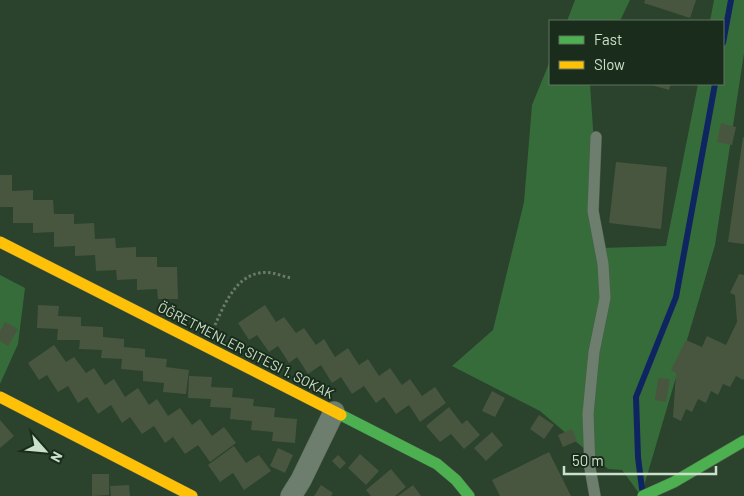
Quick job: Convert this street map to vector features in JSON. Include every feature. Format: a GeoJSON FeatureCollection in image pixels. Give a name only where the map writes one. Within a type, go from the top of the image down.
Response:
{"type":"FeatureCollection","features":[{"type":"Feature","properties":{"kind":"street","name":"ÖĞRETMENLER SITESI 1. SOKAK"},"geometry":{"type":"LineString","coordinates":[[0,242],[437,464],[456,480],[469,496]]}},
{"type":"Feature","properties":{"kind":"street"},"geometry":{"type":"LineString","coordinates":[[0,397],[192,496]]}},
{"type":"Feature","properties":{"kind":"street"},"geometry":{"type":"LineString","coordinates":[[291,496],[301,480],[334,412]]}},
{"type":"Feature","properties":{"kind":"street"},"geometry":{"type":"LineString","coordinates":[[643,496],[674,482],[744,441]]}},
{"type":"Feature","properties":{"kind":"lane"},"geometry":{"type":"LineString","coordinates":[[595,496],[590,468],[588,414],[594,352],[605,298],[603,264],[593,211],[596,137]]}},
{"type":"Feature","properties":{"kind":"path"},"geometry":{"type":"LineString","coordinates":[[204,345],[230,294],[245,279],[263,273],[272,273],[291,278]]}},
{"type":"Feature","properties":{"kind":"green space"},"geometry":{"type":"Polygon","coordinates":[[[575,0],[630,0],[620,20],[567,20],[575,0]]]}},
{"type":"Feature","properties":{"kind":"green space"},"geometry":{"type":"Polygon","coordinates":[[[714,0],[744,0],[744,53],[715,245],[641,496],[622,470],[608,469],[540,411],[452,366],[493,330],[524,202],[532,105],[549,63],[549,85],[590,85],[601,248],[666,246],[698,85],[724,85],[724,20],[710,20],[714,0]]]}},
{"type":"Feature","properties":{"kind":"green space"},"geometry":{"type":"Polygon","coordinates":[[[0,275],[25,288],[18,344],[0,384],[0,275]]]}},
{"type":"Feature","properties":{"kind":"building"},"geometry":{"type":"Polygon","coordinates":[[[645,0],[696,0],[690,18],[644,3],[645,0]]]}},
{"type":"Feature","properties":{"kind":"building"},"geometry":{"type":"Polygon","coordinates":[[[652,85],[671,85],[669,90],[652,85]]]}},
{"type":"Feature","properties":{"kind":"building"},"geometry":{"type":"Polygon","coordinates":[[[721,123],[736,127],[732,145],[717,142],[721,123]]]}},
{"type":"Feature","properties":{"kind":"building"},"geometry":{"type":"Polygon","coordinates":[[[744,137],[744,244],[728,242],[744,137]]]}},
{"type":"Feature","properties":{"kind":"building"},"geometry":{"type":"Polygon","coordinates":[[[616,162],[667,167],[661,229],[609,223],[616,162]]]}},
{"type":"Feature","properties":{"kind":"building"},"geometry":{"type":"Polygon","coordinates":[[[0,175],[12,175],[12,191],[33,190],[33,200],[53,200],[54,214],[74,214],[74,224],[94,223],[95,239],[115,238],[116,248],[136,247],[136,257],[157,257],[157,267],[177,267],[178,299],[158,299],[157,289],[137,290],[137,279],[117,280],[116,270],[96,271],[95,255],[75,256],[75,246],[54,247],[54,232],[33,233],[33,223],[13,223],[13,207],[0,207],[0,175]]]}},
{"type":"Feature","properties":{"kind":"building"},"geometry":{"type":"Polygon","coordinates":[[[739,274],[744,275],[744,378],[743,380],[736,376],[730,387],[723,384],[718,395],[711,391],[706,403],[698,399],[692,412],[686,409],[681,421],[673,417],[676,373],[671,370],[686,340],[702,347],[707,336],[726,345],[737,322],[735,295],[730,293],[739,274]]]}},
{"type":"Feature","properties":{"kind":"building"},"geometry":{"type":"Polygon","coordinates":[[[38,305],[59,306],[58,316],[81,317],[81,326],[103,327],[103,337],[124,339],[124,347],[145,349],[145,357],[167,359],[166,367],[189,370],[186,394],[163,392],[164,383],[143,381],[143,371],[121,369],[122,359],[101,358],[102,350],[79,349],[80,340],[57,340],[58,329],[37,328],[38,305]]]}},
{"type":"Feature","properties":{"kind":"building"},"geometry":{"type":"Polygon","coordinates":[[[265,305],[276,322],[284,317],[296,333],[304,328],[316,345],[324,339],[335,357],[348,348],[359,365],[368,359],[379,376],[390,368],[402,385],[410,379],[422,396],[435,387],[446,403],[420,422],[409,405],[396,414],[384,397],[376,403],[364,386],[352,394],[341,377],[332,383],[321,365],[308,374],[297,357],[289,363],[278,346],[269,352],[257,335],[249,340],[238,323],[265,305]]]}},
{"type":"Feature","properties":{"kind":"building"},"geometry":{"type":"Polygon","coordinates":[[[5,322],[18,329],[8,346],[0,341],[0,331],[5,322]]]}},
{"type":"Feature","properties":{"kind":"building"},"geometry":{"type":"Polygon","coordinates":[[[54,345],[66,362],[74,357],[86,373],[94,368],[105,385],[114,379],[125,397],[138,388],[149,405],[157,399],[168,416],[180,408],[192,425],[200,419],[212,436],[224,427],[236,443],[210,462],[198,445],[185,454],[173,437],[165,443],[154,426],[142,434],[130,417],[122,423],[111,405],[98,414],[87,397],[78,403],[68,386],[58,392],[47,375],[39,380],[28,363],[54,345]]]}},
{"type":"Feature","properties":{"kind":"building"},"geometry":{"type":"Polygon","coordinates":[[[189,376],[212,377],[211,387],[233,388],[232,397],[254,399],[253,406],[275,408],[274,417],[297,419],[295,443],[272,441],[273,432],[251,430],[252,421],[230,419],[231,408],[210,407],[211,399],[188,398],[189,376]]]}},
{"type":"Feature","properties":{"kind":"building"},"geometry":{"type":"Polygon","coordinates":[[[658,378],[670,379],[666,402],[655,400],[658,378]]]}},
{"type":"Feature","properties":{"kind":"building"},"geometry":{"type":"Polygon","coordinates":[[[492,391],[505,398],[495,417],[482,411],[492,391]]]}},
{"type":"Feature","properties":{"kind":"building"},"geometry":{"type":"Polygon","coordinates":[[[449,407],[462,424],[467,420],[480,435],[464,449],[451,434],[440,442],[426,426],[449,407]]]}},
{"type":"Feature","properties":{"kind":"building"},"geometry":{"type":"Polygon","coordinates":[[[539,415],[554,425],[544,439],[530,429],[539,415]]]}},
{"type":"Feature","properties":{"kind":"building"},"geometry":{"type":"Polygon","coordinates":[[[0,420],[14,436],[0,448],[0,420]]]}},
{"type":"Feature","properties":{"kind":"building"},"geometry":{"type":"Polygon","coordinates":[[[572,429],[577,441],[563,447],[558,435],[572,429]]]}},
{"type":"Feature","properties":{"kind":"building"},"geometry":{"type":"Polygon","coordinates":[[[492,432],[503,445],[486,461],[474,448],[492,432]]]}},
{"type":"Feature","properties":{"kind":"building"},"geometry":{"type":"Polygon","coordinates":[[[234,446],[246,463],[259,455],[271,471],[244,490],[233,473],[220,482],[208,465],[234,446]]]}},
{"type":"Feature","properties":{"kind":"building"},"geometry":{"type":"Polygon","coordinates":[[[278,448],[293,455],[285,473],[270,466],[278,448]]]}},
{"type":"Feature","properties":{"kind":"building"},"geometry":{"type":"Polygon","coordinates":[[[549,452],[571,496],[500,496],[492,480],[549,452]]]}},
{"type":"Feature","properties":{"kind":"building"},"geometry":{"type":"Polygon","coordinates":[[[360,454],[379,471],[366,485],[348,468],[360,454]]]}},
{"type":"Feature","properties":{"kind":"building"},"geometry":{"type":"Polygon","coordinates":[[[338,455],[346,463],[340,469],[332,461],[338,455]]]}},
{"type":"Feature","properties":{"kind":"building"},"geometry":{"type":"Polygon","coordinates":[[[391,469],[406,487],[395,496],[371,496],[366,490],[391,469]]]}},
{"type":"Feature","properties":{"kind":"building"},"geometry":{"type":"Polygon","coordinates":[[[92,474],[109,474],[109,495],[92,496],[92,474]]]}},
{"type":"Feature","properties":{"kind":"building"},"geometry":{"type":"Polygon","coordinates":[[[129,485],[130,496],[111,496],[110,486],[129,485]]]}},
{"type":"Feature","properties":{"kind":"building"},"geometry":{"type":"Polygon","coordinates":[[[321,485],[333,493],[331,496],[314,496],[321,485]]]}},
{"type":"Feature","properties":{"kind":"building"},"geometry":{"type":"Polygon","coordinates":[[[413,485],[421,496],[398,496],[413,485]]]}},
{"type":"Feature","properties":{"kind":"waterway"},"geometry":{"type":"LineString","coordinates":[[724,38],[731,0]]}},
{"type":"Feature","properties":{"kind":"waterway"},"geometry":{"type":"LineString","coordinates":[[642,489],[638,457],[636,397],[676,297],[715,85]]}},
{"type":"Feature","properties":{"kind":"traffic: fast"},"geometry":{"type":"LineString","coordinates":[[341,415],[437,464],[456,480],[469,496]]}},
{"type":"Feature","properties":{"kind":"traffic: fast"},"geometry":{"type":"LineString","coordinates":[[643,496],[674,482],[744,441]]}},
{"type":"Feature","properties":{"kind":"traffic: slow"},"geometry":{"type":"LineString","coordinates":[[0,242],[341,415]]}},
{"type":"Feature","properties":{"kind":"traffic: slow"},"geometry":{"type":"LineString","coordinates":[[0,397],[192,496]]}}]}
